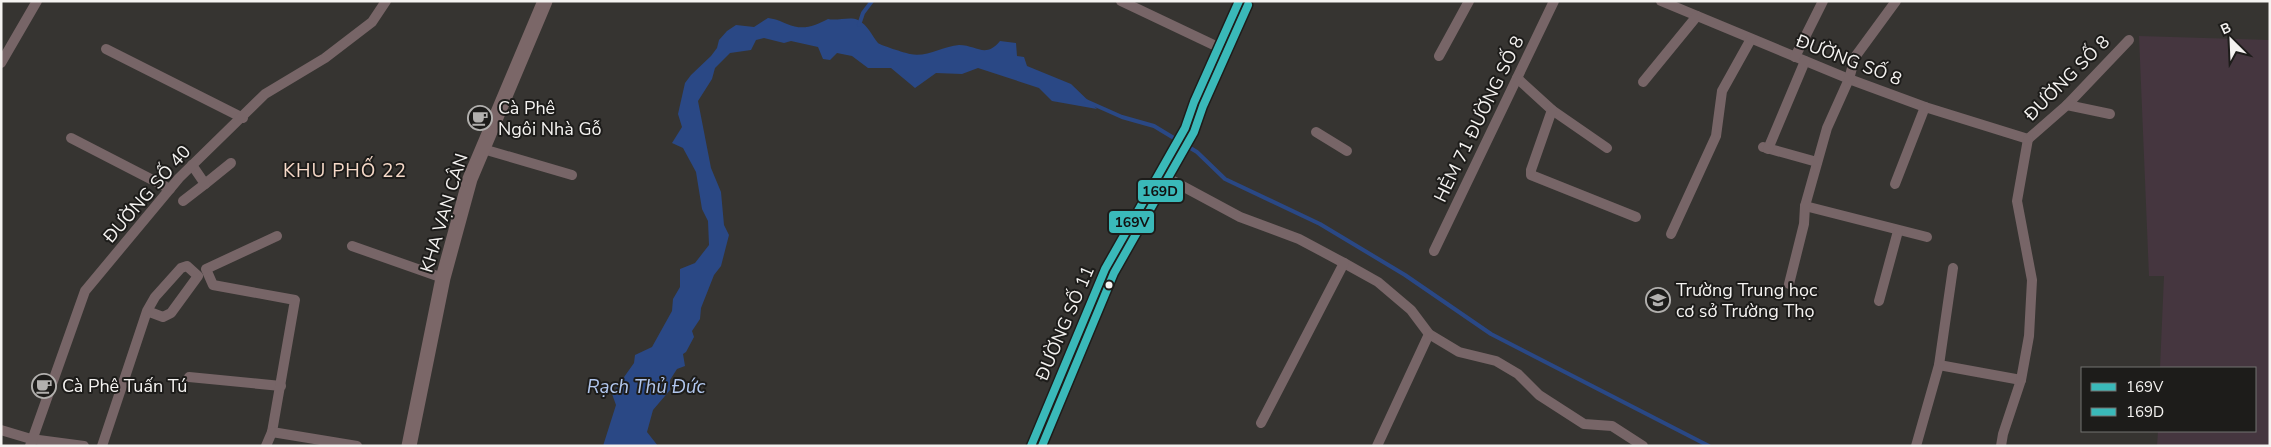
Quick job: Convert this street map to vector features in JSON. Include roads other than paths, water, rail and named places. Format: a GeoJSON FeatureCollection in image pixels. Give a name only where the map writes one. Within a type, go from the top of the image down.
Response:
{"type":"FeatureCollection","features":[{"type":"Feature","properties":{"kind":"main road","name":"KHA VẠN CÂN"},"geometry":{"type":"LineString","coordinates":[[409,446],[443,278],[470,179],[545,1]]}},
{"type":"Feature","properties":{"kind":"street"},"geometry":{"type":"LineString","coordinates":[[1,63],[37,1]]}},
{"type":"Feature","properties":{"kind":"street","name":"ĐƯỜNG SỐ 40"},"geometry":{"type":"LineString","coordinates":[[31,442],[86,291],[170,189],[265,94],[325,58],[372,22],[386,1]]}},
{"type":"Feature","properties":{"kind":"street"},"geometry":{"type":"LineString","coordinates":[[1121,1],[1218,47]]}},
{"type":"Feature","properties":{"kind":"street","name":"ĐƯỜNG SỐ 11"},"geometry":{"type":"LineString","coordinates":[[1031,446],[1105,269],[1185,128],[1239,1]]}},
{"type":"Feature","properties":{"kind":"street"},"geometry":{"type":"LineString","coordinates":[[1439,56],[1469,1]]}},
{"type":"Feature","properties":{"kind":"street","name":"HẺM 71 ĐƯỜNG SỐ 8"},"geometry":{"type":"LineString","coordinates":[[1434,251],[1554,1]]}},
{"type":"Feature","properties":{"kind":"street","name":"ĐƯỜNG SỐ 8"},"geometry":{"type":"LineString","coordinates":[[1661,1],[1849,79],[1925,107],[2028,139],[2067,105],[2129,40]]}},
{"type":"Feature","properties":{"kind":"street"},"geometry":{"type":"LineString","coordinates":[[1795,57],[1824,1]]}},
{"type":"Feature","properties":{"kind":"street","name":"ĐƯỜNG SỐ 8"},"geometry":{"type":"LineString","coordinates":[[1789,284],[1804,224],[1805,206],[1827,128],[1849,79],[1855,57],[1896,1]]}},
{"type":"Feature","properties":{"kind":"street"},"geometry":{"type":"LineString","coordinates":[[1643,82],[1696,16]]}},
{"type":"Feature","properties":{"kind":"street"},"geometry":{"type":"LineString","coordinates":[[1671,234],[1716,136],[1722,91],[1751,39]]}},
{"type":"Feature","properties":{"kind":"street"},"geometry":{"type":"LineString","coordinates":[[106,48],[243,118]]}},
{"type":"Feature","properties":{"kind":"street"},"geometry":{"type":"LineString","coordinates":[[1805,61],[1766,148],[1818,162]]}},
{"type":"Feature","properties":{"kind":"street"},"geometry":{"type":"LineString","coordinates":[[1517,78],[1552,110],[1607,148]]}},
{"type":"Feature","properties":{"kind":"street"},"geometry":{"type":"LineString","coordinates":[[2067,105],[2110,114]]}},
{"type":"Feature","properties":{"kind":"street"},"geometry":{"type":"LineString","coordinates":[[1894,184],[1925,107]]}},
{"type":"Feature","properties":{"kind":"street"},"geometry":{"type":"LineString","coordinates":[[1552,110],[1531,170],[1532,175],[1636,217]]}},
{"type":"Feature","properties":{"kind":"street"},"geometry":{"type":"LineString","coordinates":[[1316,132],[1347,151]]}},
{"type":"Feature","properties":{"kind":"street"},"geometry":{"type":"LineString","coordinates":[[71,138],[170,189]]}},
{"type":"Feature","properties":{"kind":"street"},"geometry":{"type":"LineString","coordinates":[[2001,446],[2003,434],[2021,380],[2029,336],[2032,280],[2017,201],[2028,139]]}},
{"type":"Feature","properties":{"kind":"street"},"geometry":{"type":"LineString","coordinates":[[483,149],[572,175]]}},
{"type":"Feature","properties":{"kind":"street"},"geometry":{"type":"LineString","coordinates":[[183,201],[231,163]]}},
{"type":"Feature","properties":{"kind":"street"},"geometry":{"type":"LineString","coordinates":[[192,165],[205,184]]}},
{"type":"Feature","properties":{"kind":"street"},"geometry":{"type":"LineString","coordinates":[[1161,172],[1240,217],[1299,239],[1344,262],[1378,282],[1405,305],[1429,334],[1459,352],[1496,361],[1518,374],[1538,395],[1584,424],[1612,426],[1643,446]]}},
{"type":"Feature","properties":{"kind":"street"},"geometry":{"type":"LineString","coordinates":[[1805,206],[1927,237]]}},
{"type":"Feature","properties":{"kind":"street"},"geometry":{"type":"LineString","coordinates":[[1879,301],[1898,231]]}},
{"type":"Feature","properties":{"kind":"street"},"geometry":{"type":"LineString","coordinates":[[266,446],[272,432],[296,300],[213,285],[206,269],[277,236]]}},
{"type":"Feature","properties":{"kind":"street"},"geometry":{"type":"LineString","coordinates":[[352,246],[443,278]]}},
{"type":"Feature","properties":{"kind":"street"},"geometry":{"type":"LineString","coordinates":[[1261,423],[1344,262]]}},
{"type":"Feature","properties":{"kind":"street"},"geometry":{"type":"LineString","coordinates":[[102,446],[147,311],[155,298],[181,268],[187,266],[198,276],[171,312],[162,317],[147,311]]}},
{"type":"Feature","properties":{"kind":"street"},"geometry":{"type":"LineString","coordinates":[[1916,446],[1939,365],[1953,268]]}},
{"type":"Feature","properties":{"kind":"street"},"geometry":{"type":"LineString","coordinates":[[1378,446],[1429,334]]}},
{"type":"Feature","properties":{"kind":"street"},"geometry":{"type":"LineString","coordinates":[[1939,365],[2021,380]]}},
{"type":"Feature","properties":{"kind":"street"},"geometry":{"type":"LineString","coordinates":[[189,377],[281,386]]}},
{"type":"Feature","properties":{"kind":"street"},"geometry":{"type":"LineString","coordinates":[[1,430],[31,442],[84,446]]}},
{"type":"Feature","properties":{"kind":"street"},"geometry":{"type":"LineString","coordinates":[[272,432],[357,446]]}},
{"type":"Feature","properties":{"kind":"water","name":"Rạch Thủ Đức"},"geometry":{"type":"Polygon","coordinates":[[[768,18],[798,27],[813,26],[828,19],[855,19],[864,25],[878,43],[898,51],[916,55],[959,45],[985,50],[995,46],[1000,41],[1016,43],[1017,56],[1024,57],[1027,66],[1071,84],[1097,109],[1052,101],[1039,88],[978,68],[962,74],[936,73],[915,88],[891,68],[868,68],[852,56],[837,53],[830,60],[823,59],[818,47],[791,41],[784,43],[764,38],[756,40],[751,50],[730,53],[715,68],[712,79],[698,101],[711,168],[721,192],[724,225],[729,235],[721,266],[714,275],[701,308],[700,319],[692,331],[694,337],[683,354],[685,366],[677,369],[670,380],[670,390],[653,410],[647,432],[658,446],[603,446],[616,405],[612,394],[634,363],[635,355],[652,347],[672,311],[673,299],[680,287],[680,269],[695,263],[709,245],[708,221],[702,209],[696,172],[683,148],[672,143],[682,127],[678,114],[685,83],[711,56],[717,48],[719,40],[727,31],[736,25],[754,27],[768,18]]]}},
{"type":"Feature","properties":{"kind":"waterway","name":"Rạch Thủ Đức"},"geometry":{"type":"LineString","coordinates":[[859,25],[863,13],[872,1]]}},
{"type":"Feature","properties":{"kind":"waterway"},"geometry":{"type":"LineString","coordinates":[[1086,101],[1122,117],[1154,126],[1197,152],[1225,179],[1320,224],[1405,275],[1491,334],[1709,446]]}},
{"type":"Feature","properties":{"kind":"place","name":"Cà Phê Ngôi Nhà Gỗ"},"geometry":{"type":"Point","coordinates":[480,118]}},
{"type":"Feature","properties":{"kind":"place","name":"Trường Trung học cơ sở Trường Thọ"},"geometry":{"type":"Point","coordinates":[1658,300]}},
{"type":"Feature","properties":{"kind":"place","name":"Cà Phê Tuấn Tú"},"geometry":{"type":"Point","coordinates":[44,386]}},
{"type":"Feature","properties":{"kind":"district","name":"KHU PHỐ 22"},"geometry":{"type":"Point","coordinates":[345,170]}}]}
